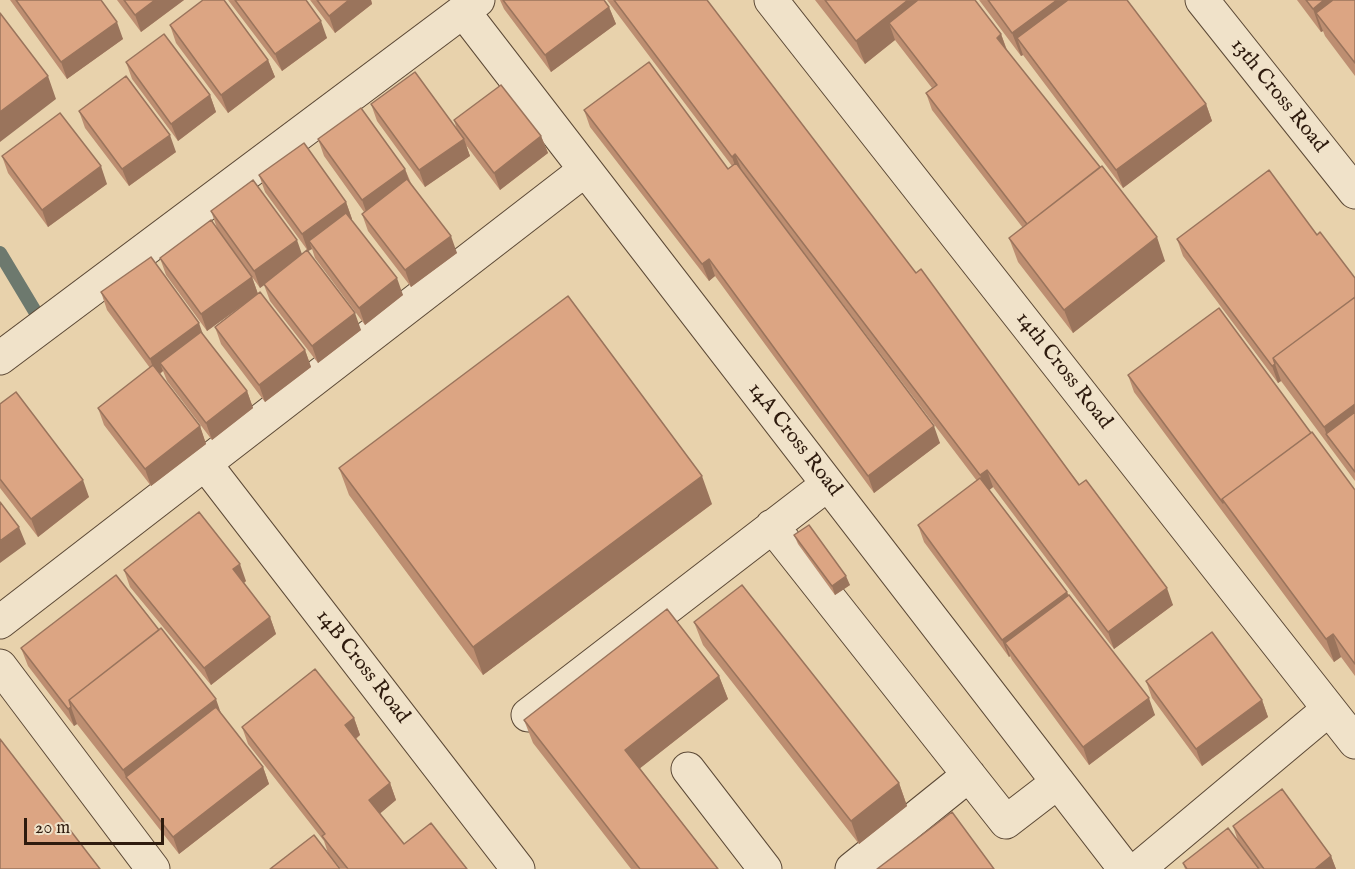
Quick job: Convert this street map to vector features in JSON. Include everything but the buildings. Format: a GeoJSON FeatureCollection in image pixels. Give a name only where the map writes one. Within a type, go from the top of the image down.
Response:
{"type":"FeatureCollection","features":[{"type":"Feature","properties":{"kind":"street","name":"14th Cross Road"},"geometry":{"type":"LineString","coordinates":[[771,0],[1355,742]]}},
{"type":"Feature","properties":{"kind":"street","name":"13th Cross Road"},"geometry":{"type":"LineString","coordinates":[[1202,0],[1355,192]]}},
{"type":"Feature","properties":{"kind":"street"},"geometry":{"type":"LineString","coordinates":[[0,358],[470,6]]}},
{"type":"Feature","properties":{"kind":"street","name":"14A Cross Road"},"geometry":{"type":"LineString","coordinates":[[470,6],[585,170],[1125,869]]}},
{"type":"Feature","properties":{"kind":"street"},"geometry":{"type":"LineString","coordinates":[[0,622],[585,170]]}},
{"type":"Feature","properties":{"kind":"street","name":"14B Cross Road"},"geometry":{"type":"LineString","coordinates":[[206,465],[518,869]]}},
{"type":"Feature","properties":{"kind":"street"},"geometry":{"type":"LineString","coordinates":[[528,715],[828,484]]}},
{"type":"Feature","properties":{"kind":"street"},"geometry":{"type":"LineString","coordinates":[[772,526],[1006,822],[1058,782]]}},
{"type":"Feature","properties":{"kind":"street"},"geometry":{"type":"LineString","coordinates":[[0,666],[153,869]]}},
{"type":"Feature","properties":{"kind":"street"},"geometry":{"type":"LineString","coordinates":[[1137,869],[1329,709]]}},
{"type":"Feature","properties":{"kind":"street"},"geometry":{"type":"LineString","coordinates":[[688,769],[765,869]]}},
{"type":"Feature","properties":{"kind":"street"},"geometry":{"type":"LineString","coordinates":[[852,869],[969,775]]}},
{"type":"Feature","properties":{"kind":"waterway"},"geometry":{"type":"LineString","coordinates":[[0,253],[39,318],[32,323]]}}]}
